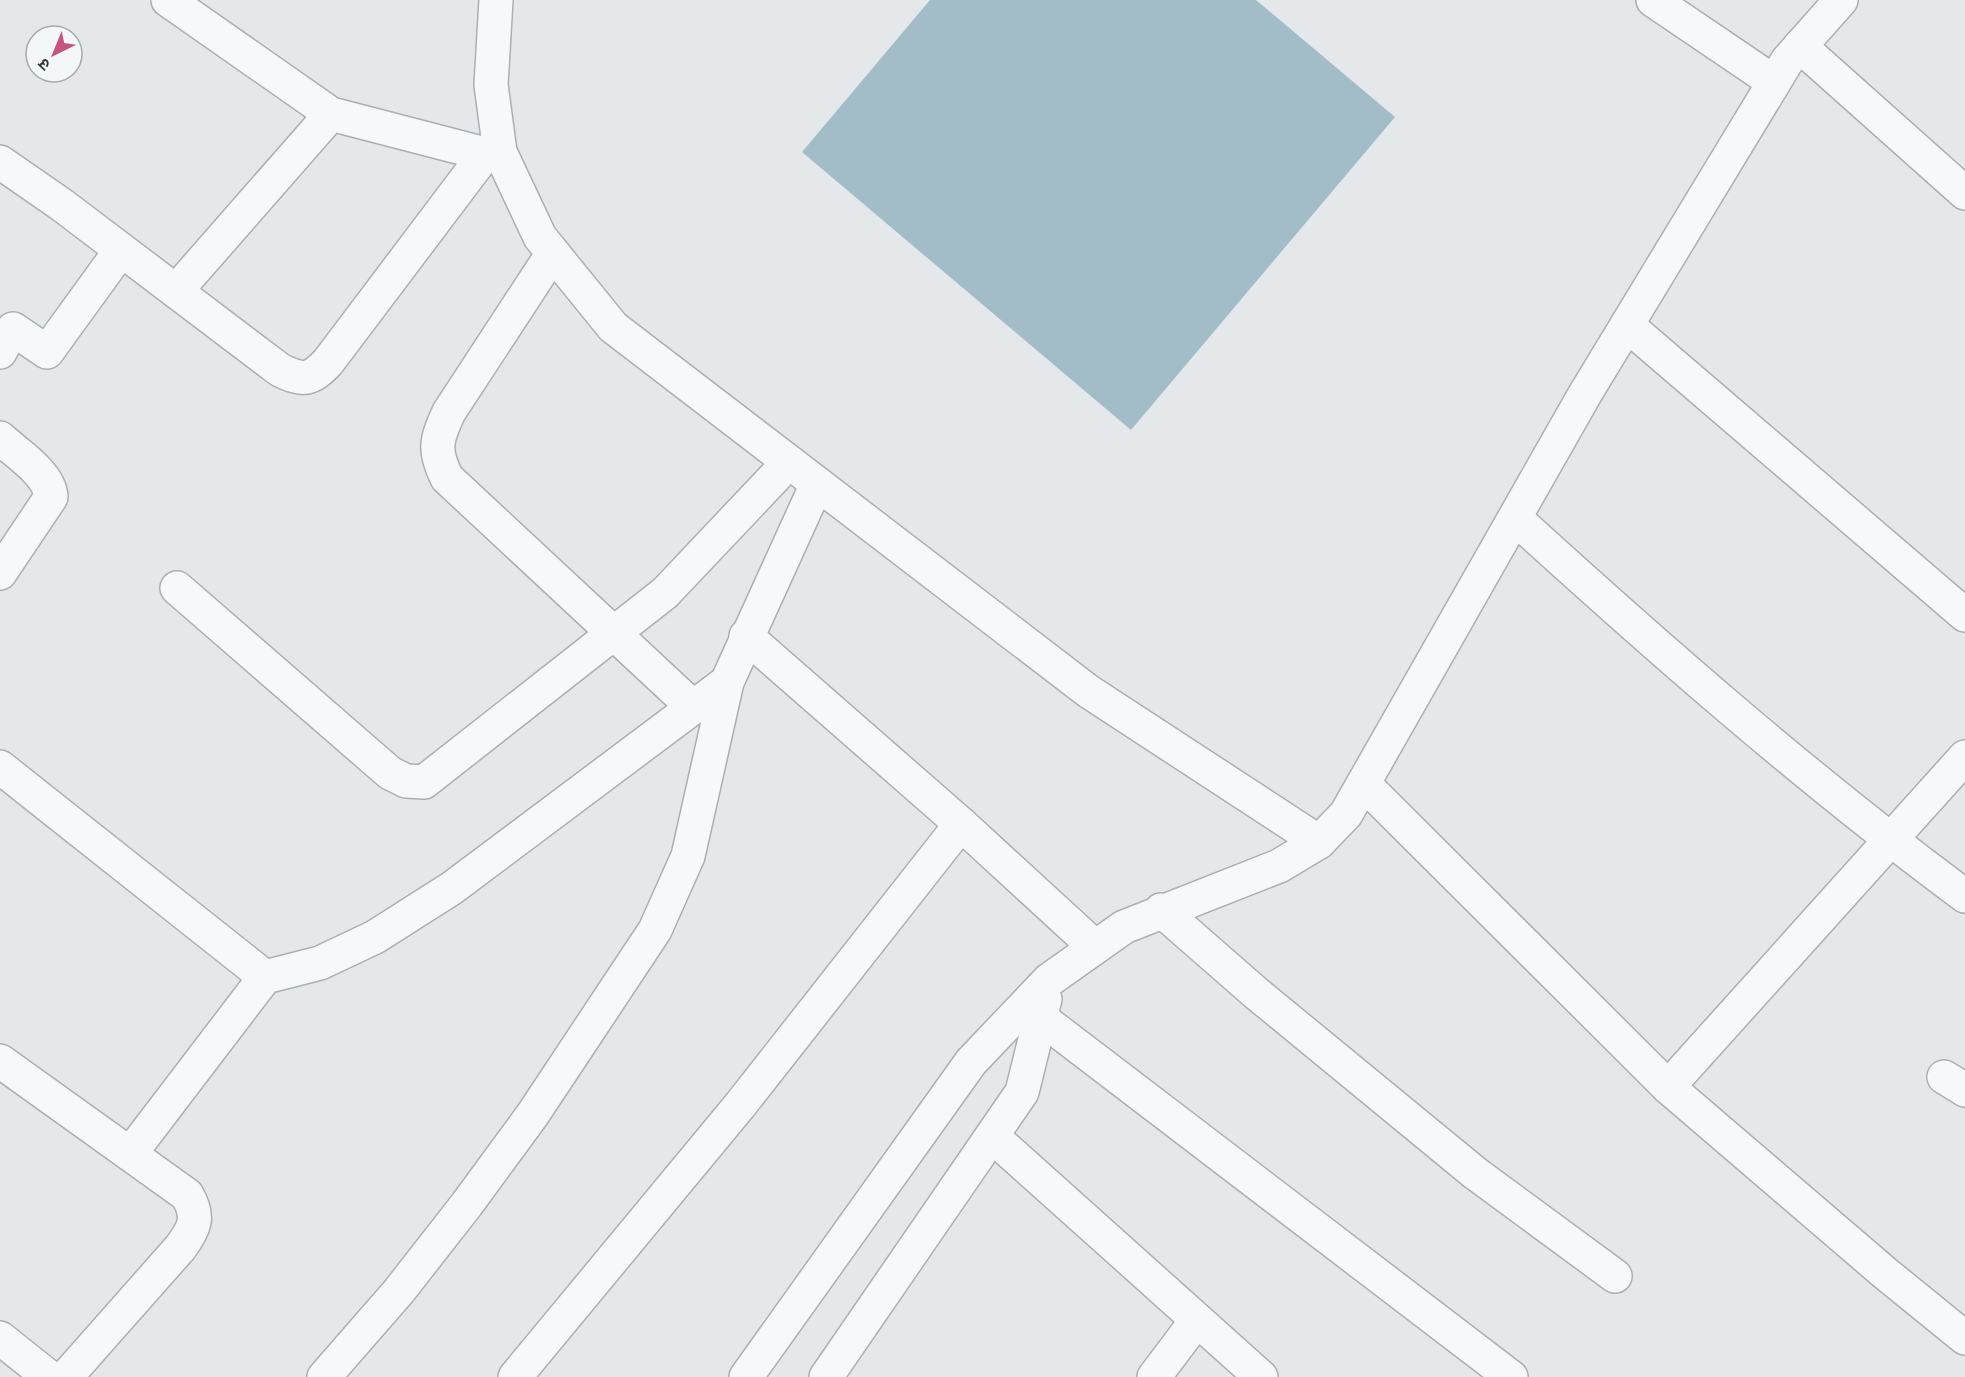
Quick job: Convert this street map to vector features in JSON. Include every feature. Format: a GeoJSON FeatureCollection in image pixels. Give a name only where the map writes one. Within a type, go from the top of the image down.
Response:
{"type":"FeatureCollection","features":[{"type":"Feature","properties":{"kind":"street"},"geometry":{"type":"LineString","coordinates":[[168,0],[331,114],[493,153]]}},
{"type":"Feature","properties":{"kind":"street"},"geometry":{"type":"LineString","coordinates":[[496,0],[491,85],[493,153],[540,237],[613,327],[1088,692],[1319,842]]}},
{"type":"Feature","properties":{"kind":"street"},"geometry":{"type":"LineString","coordinates":[[1653,0],[1774,82]]}},
{"type":"Feature","properties":{"kind":"street"},"geometry":{"type":"LineString","coordinates":[[746,1377],[971,1062],[1049,980],[1124,927],[1161,910],[1279,866],[1319,842],[1346,814],[1627,325],[1774,82],[1787,61],[1841,0]]}},
{"type":"Feature","properties":{"kind":"street"},"geometry":{"type":"LineString","coordinates":[[1800,46],[1965,193]]}},
{"type":"Feature","properties":{"kind":"street"},"geometry":{"type":"LineString","coordinates":[[176,291],[331,114]]}},
{"type":"Feature","properties":{"kind":"street"},"geometry":{"type":"LineString","coordinates":[[0,162],[280,370],[298,379],[315,375],[493,153]]}},
{"type":"Feature","properties":{"kind":"street"},"geometry":{"type":"LineString","coordinates":[[0,352],[13,329],[47,352],[121,250]]}},
{"type":"Feature","properties":{"kind":"street"},"geometry":{"type":"LineString","coordinates":[[553,253],[449,412],[438,435],[437,458],[447,478],[693,707]]}},
{"type":"Feature","properties":{"kind":"street"},"geometry":{"type":"LineString","coordinates":[[1627,325],[1965,615]]}},
{"type":"Feature","properties":{"kind":"street"},"geometry":{"type":"LineString","coordinates":[[0,438],[41,476],[47,484],[51,497],[0,573]]}},
{"type":"Feature","properties":{"kind":"street"},"geometry":{"type":"LineString","coordinates":[[177,588],[390,773],[406,781],[424,782],[665,593],[789,462]]}},
{"type":"Feature","properties":{"kind":"street"},"geometry":{"type":"LineString","coordinates":[[324,1377],[399,1291],[467,1204],[532,1114],[655,930],[688,856],[727,682],[817,484]]}},
{"type":"Feature","properties":{"kind":"street"},"geometry":{"type":"LineString","coordinates":[[1515,518],[1683,670],[1889,840],[1965,896]]}},
{"type":"Feature","properties":{"kind":"street"},"geometry":{"type":"LineString","coordinates":[[746,636],[961,824],[1094,946]]}},
{"type":"Feature","properties":{"kind":"street"},"geometry":{"type":"LineString","coordinates":[[130,1154],[265,977],[320,963],[375,937],[404,919],[452,888],[727,682]]}},
{"type":"Feature","properties":{"kind":"street"},"geometry":{"type":"LineString","coordinates":[[1668,1087],[1965,757]]}},
{"type":"Feature","properties":{"kind":"street"},"geometry":{"type":"LineString","coordinates":[[0,767],[265,977]]}},
{"type":"Feature","properties":{"kind":"street"},"geometry":{"type":"LineString","coordinates":[[1364,784],[1668,1087],[1885,1273],[1965,1338]]}},
{"type":"Feature","properties":{"kind":"street"},"geometry":{"type":"LineString","coordinates":[[515,1377],[741,1104],[961,824]]}},
{"type":"Feature","properties":{"kind":"street"},"geometry":{"type":"LineString","coordinates":[[1161,910],[1256,993],[1475,1173],[1615,1276]]}},
{"type":"Feature","properties":{"kind":"street"},"geometry":{"type":"LineString","coordinates":[[826,1377],[1022,1092],[1042,1018],[1049,980]]}},
{"type":"Feature","properties":{"kind":"street"},"geometry":{"type":"LineString","coordinates":[[1042,1018],[1511,1377]]}},
{"type":"Feature","properties":{"kind":"street"},"geometry":{"type":"LineString","coordinates":[[0,1061],[187,1195],[194,1208],[195,1220],[189,1236],[180,1248],[66,1377]]}},
{"type":"Feature","properties":{"kind":"street"},"geometry":{"type":"LineString","coordinates":[[992,1136],[1261,1377]]}},
{"type":"Feature","properties":{"kind":"street"},"geometry":{"type":"LineString","coordinates":[[1154,1377],[1197,1320]]}},
{"type":"Feature","properties":{"kind":"street"},"geometry":{"type":"LineString","coordinates":[[0,1338],[49,1377]]}},
{"type":"Feature","properties":{"kind":"water"},"geometry":{"type":"Polygon","coordinates":[[[930,0],[1256,0],[1395,117],[1131,430],[802,152],[930,0]]]}}]}
